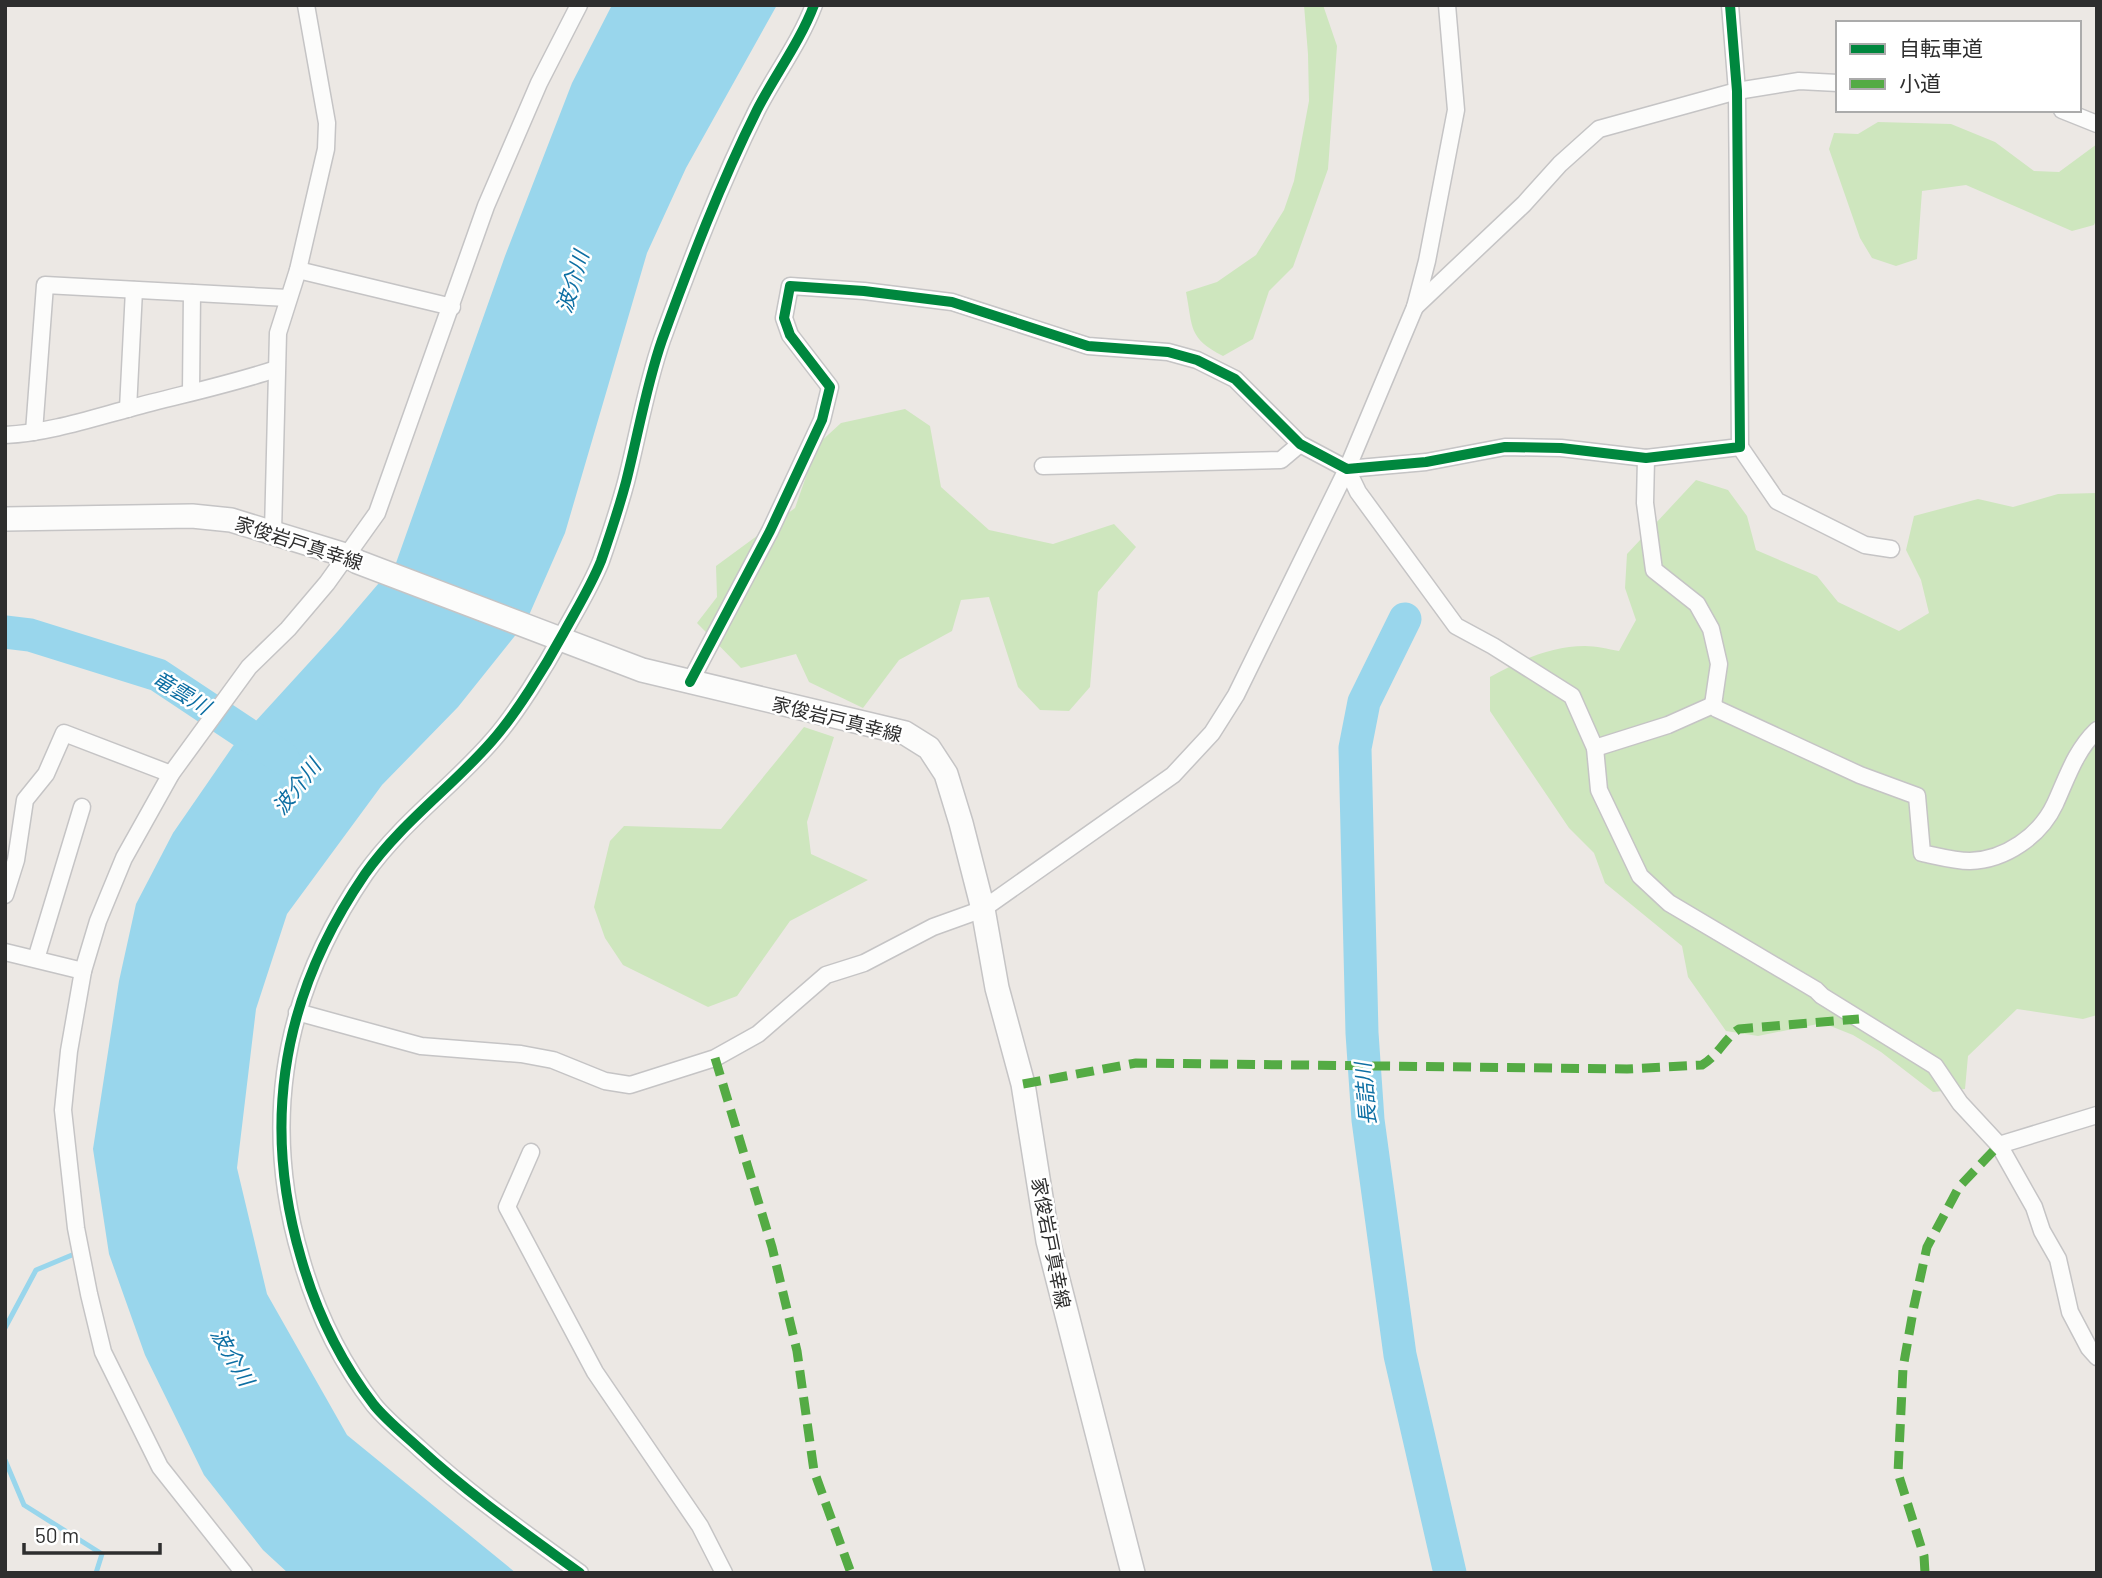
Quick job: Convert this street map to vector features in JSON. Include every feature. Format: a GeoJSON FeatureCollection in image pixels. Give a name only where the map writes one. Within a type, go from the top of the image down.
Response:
{"type":"FeatureCollection","features":[{"type":"Feature","properties":{"kind":"main road","name":"家俊岩戸真幸線"},"geometry":{"type":"LineString","coordinates":[[5,519],[192,516],[231,520],[352,558],[642,670],[905,733],[929,748],[946,774],[983,909],[997,988],[1023,1084],[1048,1241],[1133,1573]]}},
{"type":"Feature","properties":{"kind":"street"},"geometry":{"type":"LineString","coordinates":[[273,532],[278,332],[298,270],[326,149],[327,123],[306,5]]}},
{"type":"Feature","properties":{"kind":"street"},"geometry":{"type":"LineString","coordinates":[[244,1573],[160,1467],[103,1352],[76,1228],[63,1110],[69,1051],[83,971],[98,921],[124,858],[171,775],[249,667],[288,629],[352,558],[377,513],[491,194],[539,83],[579,5]]}},
{"type":"Feature","properties":{"kind":"street"},"geometry":{"type":"LineString","coordinates":[[580,1573],[462,1487],[408,1438],[376,1407],[335,1346],[309,1285],[288,1216],[282,1165],[280,1111],[286,1056],[297,1012],[326,938],[367,872],[407,825],[494,740],[600,564],[625,483],[661,343],[716,202],[757,111],[814,5]]}},
{"type":"Feature","properties":{"kind":"street"},"geometry":{"type":"LineString","coordinates":[[297,1012],[421,1046],[521,1054],[553,1060],[605,1081],[630,1085],[715,1058],[758,1034],[826,975],[864,962],[933,927],[983,909],[1173,775],[1212,733],[1236,695],[1348,469],[1415,307],[1427,261],[1456,110],[1447,5]]}},
{"type":"Feature","properties":{"kind":"street"},"geometry":{"type":"LineString","coordinates":[[1730,5],[1737,91],[1740,447],[1777,501],[1865,545],[1891,550]]}},
{"type":"Feature","properties":{"kind":"street"},"geometry":{"type":"LineString","coordinates":[[1415,307],[1524,204],[1560,164],[1600,129],[1737,91],[1799,81],[1836,83]]}},
{"type":"Feature","properties":{"kind":"street"},"geometry":{"type":"LineString","coordinates":[[2067,112],[2097,124]]}},
{"type":"Feature","properties":{"kind":"street"},"geometry":{"type":"LineString","coordinates":[[298,270],[452,307]]}},
{"type":"Feature","properties":{"kind":"street"},"geometry":{"type":"LineString","coordinates":[[34,432],[45,285],[288,298]]}},
{"type":"Feature","properties":{"kind":"street"},"geometry":{"type":"LineString","coordinates":[[690,682],[770,531],[822,421],[831,387],[790,335],[785,318],[790,286],[864,291],[953,302],[1088,346],[1168,352],[1197,360],[1236,379],[1300,444],[1348,469],[1426,462],[1505,447],[1561,448],[1646,458],[1740,447]]}},
{"type":"Feature","properties":{"kind":"street"},"geometry":{"type":"LineString","coordinates":[[128,409],[134,290]]}},
{"type":"Feature","properties":{"kind":"street"},"geometry":{"type":"LineString","coordinates":[[191,392],[192,293]]}},
{"type":"Feature","properties":{"kind":"street"},"geometry":{"type":"LineString","coordinates":[[5,435],[34,432],[241,381],[276,369]]}},
{"type":"Feature","properties":{"kind":"street"},"geometry":{"type":"LineString","coordinates":[[1043,466],[1281,460],[1300,444]]}},
{"type":"Feature","properties":{"kind":"street"},"geometry":{"type":"LineString","coordinates":[[1646,458],[1645,503],[1654,570],[1697,604],[1710,629],[1719,664],[1713,705]]}},
{"type":"Feature","properties":{"kind":"street"},"geometry":{"type":"LineString","coordinates":[[1348,469],[1358,492],[1455,626],[1493,646],[1572,696],[1595,748],[1599,790],[1640,876],[1669,903],[1816,990],[1935,1066],[1960,1103],[1999,1145],[2034,1207],[2042,1231],[2059,1259],[2070,1312],[2089,1348],[2097,1357]]}},
{"type":"Feature","properties":{"kind":"street"},"geometry":{"type":"LineString","coordinates":[[1595,748],[1668,725],[1713,705]]}},
{"type":"Feature","properties":{"kind":"street"},"geometry":{"type":"LineString","coordinates":[[1713,705],[1860,775],[1917,796],[1922,853],[1969,861],[1997,857],[2026,841],[2038,830],[2053,807],[2070,766],[2097,730]]}},
{"type":"Feature","properties":{"kind":"street"},"geometry":{"type":"LineString","coordinates":[[5,895],[16,860],[24,800],[46,774],[64,733],[171,775]]}},
{"type":"Feature","properties":{"kind":"street"},"geometry":{"type":"LineString","coordinates":[[36,958],[82,807]]}},
{"type":"Feature","properties":{"kind":"street"},"geometry":{"type":"LineString","coordinates":[[5,952],[83,971]]}},
{"type":"Feature","properties":{"kind":"street"},"geometry":{"type":"LineString","coordinates":[[1999,1145],[2097,1115]]}},
{"type":"Feature","properties":{"kind":"street"},"geometry":{"type":"LineString","coordinates":[[531,1152],[508,1207],[595,1372],[700,1526],[724,1573]]}},
{"type":"Feature","properties":{"kind":"green space"},"geometry":{"type":"Polygon","coordinates":[[[1304,5],[1323,5],[1337,46],[1328,169],[1293,267],[1269,291],[1253,339],[1223,356],[1203,343],[1194,331],[1186,292],[1217,282],[1256,255],[1284,210],[1294,181],[1309,101],[1304,5]]]}},
{"type":"Feature","properties":{"kind":"green space"},"geometry":{"type":"Polygon","coordinates":[[[1878,122],[1951,124],[1995,142],[2034,171],[2059,172],[2097,144],[2097,218],[2094,225],[2072,231],[1966,185],[1922,191],[1917,259],[1896,266],[1872,258],[1860,238],[1829,149],[1834,133],[1858,134],[1878,122]]]}},
{"type":"Feature","properties":{"kind":"green space"},"geometry":{"type":"Polygon","coordinates":[[[905,409],[930,426],[941,487],[989,530],[1053,544],[1114,524],[1136,547],[1098,592],[1090,687],[1069,711],[1040,710],[1018,687],[989,597],[961,600],[952,631],[899,660],[863,708],[809,682],[796,654],[741,668],[697,623],[717,597],[716,566],[795,508],[817,445],[841,423],[905,409]]]}},
{"type":"Feature","properties":{"kind":"green space"},"geometry":{"type":"Polygon","coordinates":[[[1696,480],[1728,490],[1747,516],[1756,550],[1817,576],[1838,602],[1899,631],[1929,613],[1921,580],[1906,550],[1914,516],[1978,499],[2013,507],[2058,494],[2097,493],[2097,1015],[2083,1019],[2017,1009],[1968,1056],[1965,1089],[1933,1092],[1881,1052],[1853,1035],[1823,1023],[1758,1036],[1726,1031],[1688,977],[1682,946],[1605,883],[1594,853],[1569,828],[1490,711],[1490,677],[1524,660],[1559,649],[1589,646],[1619,651],[1636,620],[1625,588],[1627,554],[1696,480]]]}},
{"type":"Feature","properties":{"kind":"green space"},"geometry":{"type":"Polygon","coordinates":[[[804,727],[834,737],[807,822],[811,854],[868,880],[790,921],[737,996],[708,1007],[623,965],[605,938],[594,907],[610,841],[624,826],[721,829],[804,727]]]}},
{"type":"Feature","properties":{"kind":"water","name":"波介川"},"geometry":{"type":"Polygon","coordinates":[[[612,5],[777,5],[686,168],[647,253],[565,533],[526,622],[458,707],[382,785],[287,914],[256,1009],[237,1168],[267,1294],[347,1435],[516,1573],[288,1573],[263,1550],[204,1475],[145,1355],[109,1254],[93,1149],[119,981],[136,904],[173,833],[233,746],[396,563],[505,256],[572,83],[612,5]]]}},
{"type":"Feature","properties":{"kind":"waterway","name":"長詰川"},"geometry":{"type":"LineString","coordinates":[[1405,619],[1364,702],[1355,748],[1362,1033],[1368,1120],[1400,1355],[1450,1573]]}},
{"type":"Feature","properties":{"kind":"waterway","name":"竜雲川"},"geometry":{"type":"LineString","coordinates":[[5,632],[30,635],[158,675],[283,758]]}},
{"type":"Feature","properties":{"kind":"waterway"},"geometry":{"type":"LineString","coordinates":[[5,1328],[36,1270],[72,1255]]}},
{"type":"Feature","properties":{"kind":"waterway"},"geometry":{"type":"LineString","coordinates":[[5,1460],[24,1505],[102,1554],[96,1573]]}},
{"type":"Feature","properties":{"kind":"marked path"},"geometry":{"type":"LineString","coordinates":[[1023,1084],[1136,1063],[1627,1069],[1702,1065],[1739,1029],[1859,1019]]}},
{"type":"Feature","properties":{"kind":"marked path"},"geometry":{"type":"LineString","coordinates":[[715,1058],[772,1247],[797,1351],[814,1471],[851,1573]]}},
{"type":"Feature","properties":{"kind":"marked path"},"geometry":{"type":"LineString","coordinates":[[1925,1573],[1924,1556],[1898,1473],[1903,1368],[1927,1247],[1959,1187],[1999,1145]]}},
{"type":"Feature","properties":{"kind":"cycle path"},"geometry":{"type":"LineString","coordinates":[[580,1573],[478,1498],[396,1428],[374,1405],[340,1353],[307,1278],[289,1206],[282,1156],[282,1107],[287,1058],[298,1011],[315,964],[337,919],[365,874],[394,838],[477,758],[501,730],[539,675],[593,580],[623,492],[656,357],[695,253],[743,138],[802,32],[814,5]]}},
{"type":"Feature","properties":{"kind":"cycle path"},"geometry":{"type":"LineString","coordinates":[[690,682],[770,531],[822,420],[830,387],[790,335],[784,318],[790,286],[864,291],[952,302],[1088,346],[1168,352],[1197,360],[1235,379],[1300,444],[1347,469],[1426,462],[1505,447],[1561,448],[1646,458],[1740,447],[1737,91],[1730,5]]}}]}
